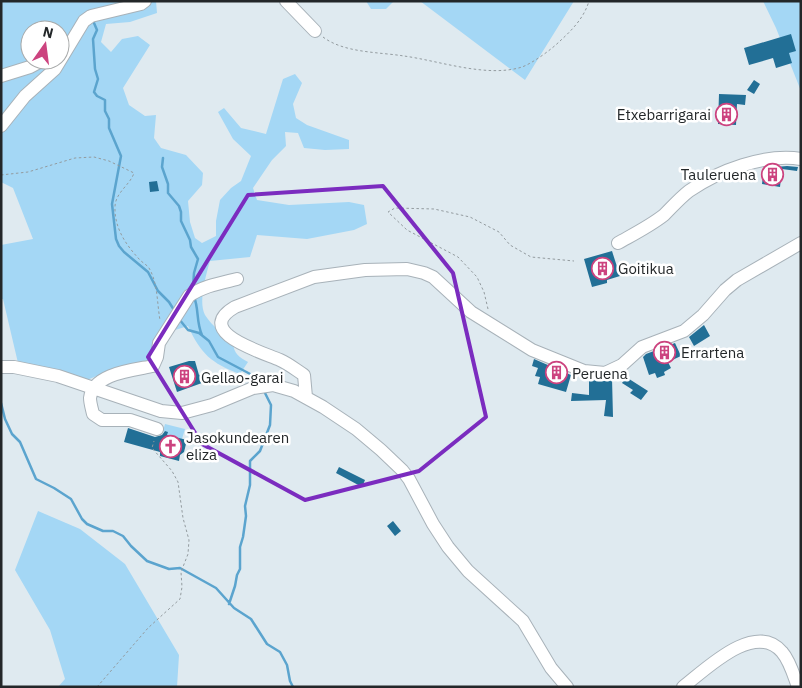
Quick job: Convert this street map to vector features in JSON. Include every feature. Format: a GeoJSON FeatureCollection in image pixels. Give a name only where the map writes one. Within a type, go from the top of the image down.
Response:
{"type":"FeatureCollection","features":[{"type":"Feature","properties":{"kind":"street"},"geometry":{"type":"LineString","coordinates":[[70,43],[84,21],[91,16],[141,4],[146,1]]}},
{"type":"Feature","properties":{"kind":"street"},"geometry":{"type":"LineString","coordinates":[[286,1],[314,31]]}},
{"type":"Feature","properties":{"kind":"street"},"geometry":{"type":"LineString","coordinates":[[1,76],[20,70]]}},
{"type":"Feature","properties":{"kind":"street"},"geometry":{"type":"LineString","coordinates":[[1,126],[25,96],[54,70]]}},
{"type":"Feature","properties":{"kind":"street"},"geometry":{"type":"LineString","coordinates":[[618,243],[648,227],[688,192],[706,181],[741,166],[763,160],[801,159]]}},
{"type":"Feature","properties":{"kind":"street"},"geometry":{"type":"LineString","coordinates":[[306,397],[304,376],[296,369],[225,334],[222,318],[226,312],[314,277],[366,270],[407,269],[433,277],[471,312],[526,347],[584,371],[605,373],[622,366],[642,347],[684,331],[737,280],[801,243]]}},
{"type":"Feature","properties":{"kind":"street"},"geometry":{"type":"LineString","coordinates":[[157,428],[130,420],[102,420],[93,414],[90,399],[94,388],[102,379],[153,366],[163,335],[192,294],[237,279]]}},
{"type":"Feature","properties":{"kind":"street"},"geometry":{"type":"LineString","coordinates":[[1,367],[14,367],[58,376],[161,411],[182,413],[212,405],[253,388],[273,385],[294,391],[306,397],[356,429],[402,470],[448,547],[468,571],[523,621],[552,668],[567,687]]}},
{"type":"Feature","properties":{"kind":"street"},"geometry":{"type":"LineString","coordinates":[[684,687],[730,651],[744,644],[764,641],[770,642],[782,651],[798,687]]}},
{"type":"Feature","properties":{"kind":"path"},"geometry":{"type":"LineString","coordinates":[[314,31],[332,44],[354,50],[420,58],[470,68],[503,70],[524,67],[554,47],[576,27],[589,1]]}},
{"type":"Feature","properties":{"kind":"path"},"geometry":{"type":"LineString","coordinates":[[1,175],[28,172],[76,158],[94,157],[109,161],[134,173],[119,193],[115,205],[120,234],[148,266],[156,290],[163,335]]}},
{"type":"Feature","properties":{"kind":"path"},"geometry":{"type":"LineString","coordinates":[[487,322],[488,308],[484,292],[477,277],[458,257],[407,230],[388,212],[395,208],[434,209],[470,217],[499,232],[510,245],[531,257],[574,261]]}},
{"type":"Feature","properties":{"kind":"path"},"geometry":{"type":"LineString","coordinates":[[97,687],[148,628],[180,599],[182,588],[181,572],[188,554],[189,540],[182,518],[178,482],[172,471],[152,448]]}},
{"type":"Feature","properties":{"kind":"highlighted area"},"geometry":{"type":"Polygon","coordinates":[[[383,186],[453,273],[486,417],[419,471],[305,500],[202,444],[148,357],[248,195],[383,186]]]}},
{"type":"Feature","properties":{"kind":"shaded area"},"geometry":{"type":"Polygon","coordinates":[[[1,1],[156,1],[157,13],[130,22],[106,24],[101,42],[111,52],[122,39],[138,36],[150,45],[123,88],[129,105],[145,116],[156,115],[154,138],[161,148],[186,155],[203,173],[202,185],[188,201],[190,222],[195,238],[202,243],[216,236],[216,221],[220,200],[231,188],[241,181],[251,156],[233,139],[218,112],[224,108],[241,128],[266,134],[283,79],[295,74],[302,83],[293,104],[296,118],[307,125],[349,140],[349,149],[325,150],[304,148],[298,133],[285,132],[286,146],[272,160],[253,188],[257,200],[289,205],[349,202],[364,205],[367,224],[354,230],[307,239],[257,235],[250,257],[210,261],[203,288],[203,310],[211,323],[233,343],[234,350],[238,355],[248,362],[240,374],[221,366],[208,356],[198,344],[188,326],[162,334],[157,361],[104,373],[87,380],[18,363],[3,299],[1,299],[1,245],[33,239],[13,188],[1,182],[1,1]]]}},
{"type":"Feature","properties":{"kind":"shaded area"},"geometry":{"type":"Polygon","coordinates":[[[366,1],[394,1],[386,9],[371,9],[366,1]]]}},
{"type":"Feature","properties":{"kind":"shaded area"},"geometry":{"type":"Polygon","coordinates":[[[420,1],[574,1],[525,80],[420,1]]]}},
{"type":"Feature","properties":{"kind":"shaded area"},"geometry":{"type":"Polygon","coordinates":[[[763,1],[801,1],[801,91],[776,28],[763,1]]]}},
{"type":"Feature","properties":{"kind":"shaded area"},"geometry":{"type":"Polygon","coordinates":[[[165,424],[185,429],[182,439],[167,435],[167,432],[163,431],[165,424]]]}},
{"type":"Feature","properties":{"kind":"shaded area"},"geometry":{"type":"Polygon","coordinates":[[[38,511],[80,529],[125,564],[179,655],[177,687],[58,687],[65,679],[50,630],[15,570],[38,511]]]}},
{"type":"Feature","properties":{"kind":"building"},"geometry":{"type":"Polygon","coordinates":[[[791,34],[796,51],[789,53],[792,63],[776,68],[773,58],[749,65],[744,48],[791,34]]]}},
{"type":"Feature","properties":{"kind":"building"},"geometry":{"type":"Polygon","coordinates":[[[754,80],[760,84],[754,94],[747,90],[754,80]]]}},
{"type":"Feature","properties":{"kind":"building","name":"Etxebarrigarai"},"geometry":{"type":"Polygon","coordinates":[[[719,94],[746,95],[745,105],[737,104],[736,125],[718,124],[719,94]]]}},
{"type":"Feature","properties":{"kind":"building","name":"Tauleruena"},"geometry":{"type":"Polygon","coordinates":[[[798,167],[797,171],[782,169],[780,187],[762,184],[764,168],[798,167]]]}},
{"type":"Feature","properties":{"kind":"building"},"geometry":{"type":"Polygon","coordinates":[[[157,181],[159,191],[150,192],[149,182],[157,181]]]}},
{"type":"Feature","properties":{"kind":"building","name":"Goitikua"},"geometry":{"type":"Polygon","coordinates":[[[612,251],[620,276],[607,280],[607,283],[592,287],[584,259],[612,251]]]}},
{"type":"Feature","properties":{"kind":"building"},"geometry":{"type":"Polygon","coordinates":[[[704,325],[710,336],[694,346],[689,337],[704,325]]]}},
{"type":"Feature","properties":{"kind":"building","name":"Errartena"},"geometry":{"type":"Polygon","coordinates":[[[675,343],[681,356],[668,362],[671,368],[664,372],[665,375],[657,378],[655,373],[649,375],[643,357],[646,354],[675,343]]]}},
{"type":"Feature","properties":{"kind":"building","name":"Peruena"},"geometry":{"type":"Polygon","coordinates":[[[534,359],[571,375],[566,392],[538,384],[540,377],[535,376],[538,368],[532,366],[534,359]]]}},
{"type":"Feature","properties":{"kind":"building","name":"Gellao-garai"},"geometry":{"type":"Polygon","coordinates":[[[195,361],[199,375],[210,371],[213,379],[177,392],[169,367],[195,361]]]}},
{"type":"Feature","properties":{"kind":"building"},"geometry":{"type":"Polygon","coordinates":[[[626,377],[648,391],[641,400],[630,393],[633,390],[622,383],[626,377]]]}},
{"type":"Feature","properties":{"kind":"building"},"geometry":{"type":"Polygon","coordinates":[[[612,378],[613,417],[604,416],[606,400],[571,401],[572,393],[589,395],[589,380],[605,381],[612,378]]]}},
{"type":"Feature","properties":{"kind":"building"},"geometry":{"type":"Polygon","coordinates":[[[128,428],[155,437],[162,435],[165,431],[168,432],[167,435],[187,440],[184,452],[180,455],[179,461],[160,456],[160,452],[124,442],[128,428]]]}},
{"type":"Feature","properties":{"kind":"building"},"geometry":{"type":"Polygon","coordinates":[[[339,467],[365,480],[362,487],[336,473],[339,467]]]}},
{"type":"Feature","properties":{"kind":"building"},"geometry":{"type":"Polygon","coordinates":[[[393,521],[401,531],[395,536],[387,526],[393,521]]]}},
{"type":"Feature","properties":{"kind":"waterway"},"geometry":{"type":"LineString","coordinates":[[94,23],[97,30],[93,39],[95,69],[98,79],[94,92],[105,100],[105,111],[109,119],[109,128],[121,156],[112,204],[116,239],[124,252],[148,272],[158,291],[174,310]]}},
{"type":"Feature","properties":{"kind":"waterway"},"geometry":{"type":"LineString","coordinates":[[163,158],[162,167],[168,184],[168,193],[179,206],[181,221],[198,259],[193,287]]}},
{"type":"Feature","properties":{"kind":"waterway"},"geometry":{"type":"LineString","coordinates":[[194,297],[202,335]]}},
{"type":"Feature","properties":{"kind":"waterway"},"geometry":{"type":"LineString","coordinates":[[179,319],[188,330],[199,333],[209,341],[218,357],[254,376],[259,382]]}},
{"type":"Feature","properties":{"kind":"waterway"},"geometry":{"type":"LineString","coordinates":[[229,604],[240,569],[240,547],[246,516],[245,506],[250,485],[250,461],[260,451],[270,425],[271,405],[264,391]]}},
{"type":"Feature","properties":{"kind":"waterway"},"geometry":{"type":"LineString","coordinates":[[1,403],[5,419],[12,434],[20,442],[36,479],[71,499],[82,519],[87,524],[103,531],[113,531],[123,536],[147,561],[169,569],[180,568],[216,588],[234,608],[251,619],[267,644],[280,652],[287,665],[293,687]]}},
{"type":"Feature","properties":{"kind":"place","name":"Etxebarrigarai"},"geometry":{"type":"Point","coordinates":[727,114]}},
{"type":"Feature","properties":{"kind":"place","name":"Tauleruena"},"geometry":{"type":"Point","coordinates":[772,174]}},
{"type":"Feature","properties":{"kind":"place","name":"Goitikua"},"geometry":{"type":"Point","coordinates":[602,268]}},
{"type":"Feature","properties":{"kind":"place","name":"Errartena"},"geometry":{"type":"Point","coordinates":[665,352]}},
{"type":"Feature","properties":{"kind":"place","name":"Peruena"},"geometry":{"type":"Point","coordinates":[556,373]}},
{"type":"Feature","properties":{"kind":"place","name":"Gellao-garai"},"geometry":{"type":"Point","coordinates":[185,377]}},
{"type":"Feature","properties":{"kind":"place","name":"Jasokundearen eliza"},"geometry":{"type":"Point","coordinates":[170,446]}}]}
